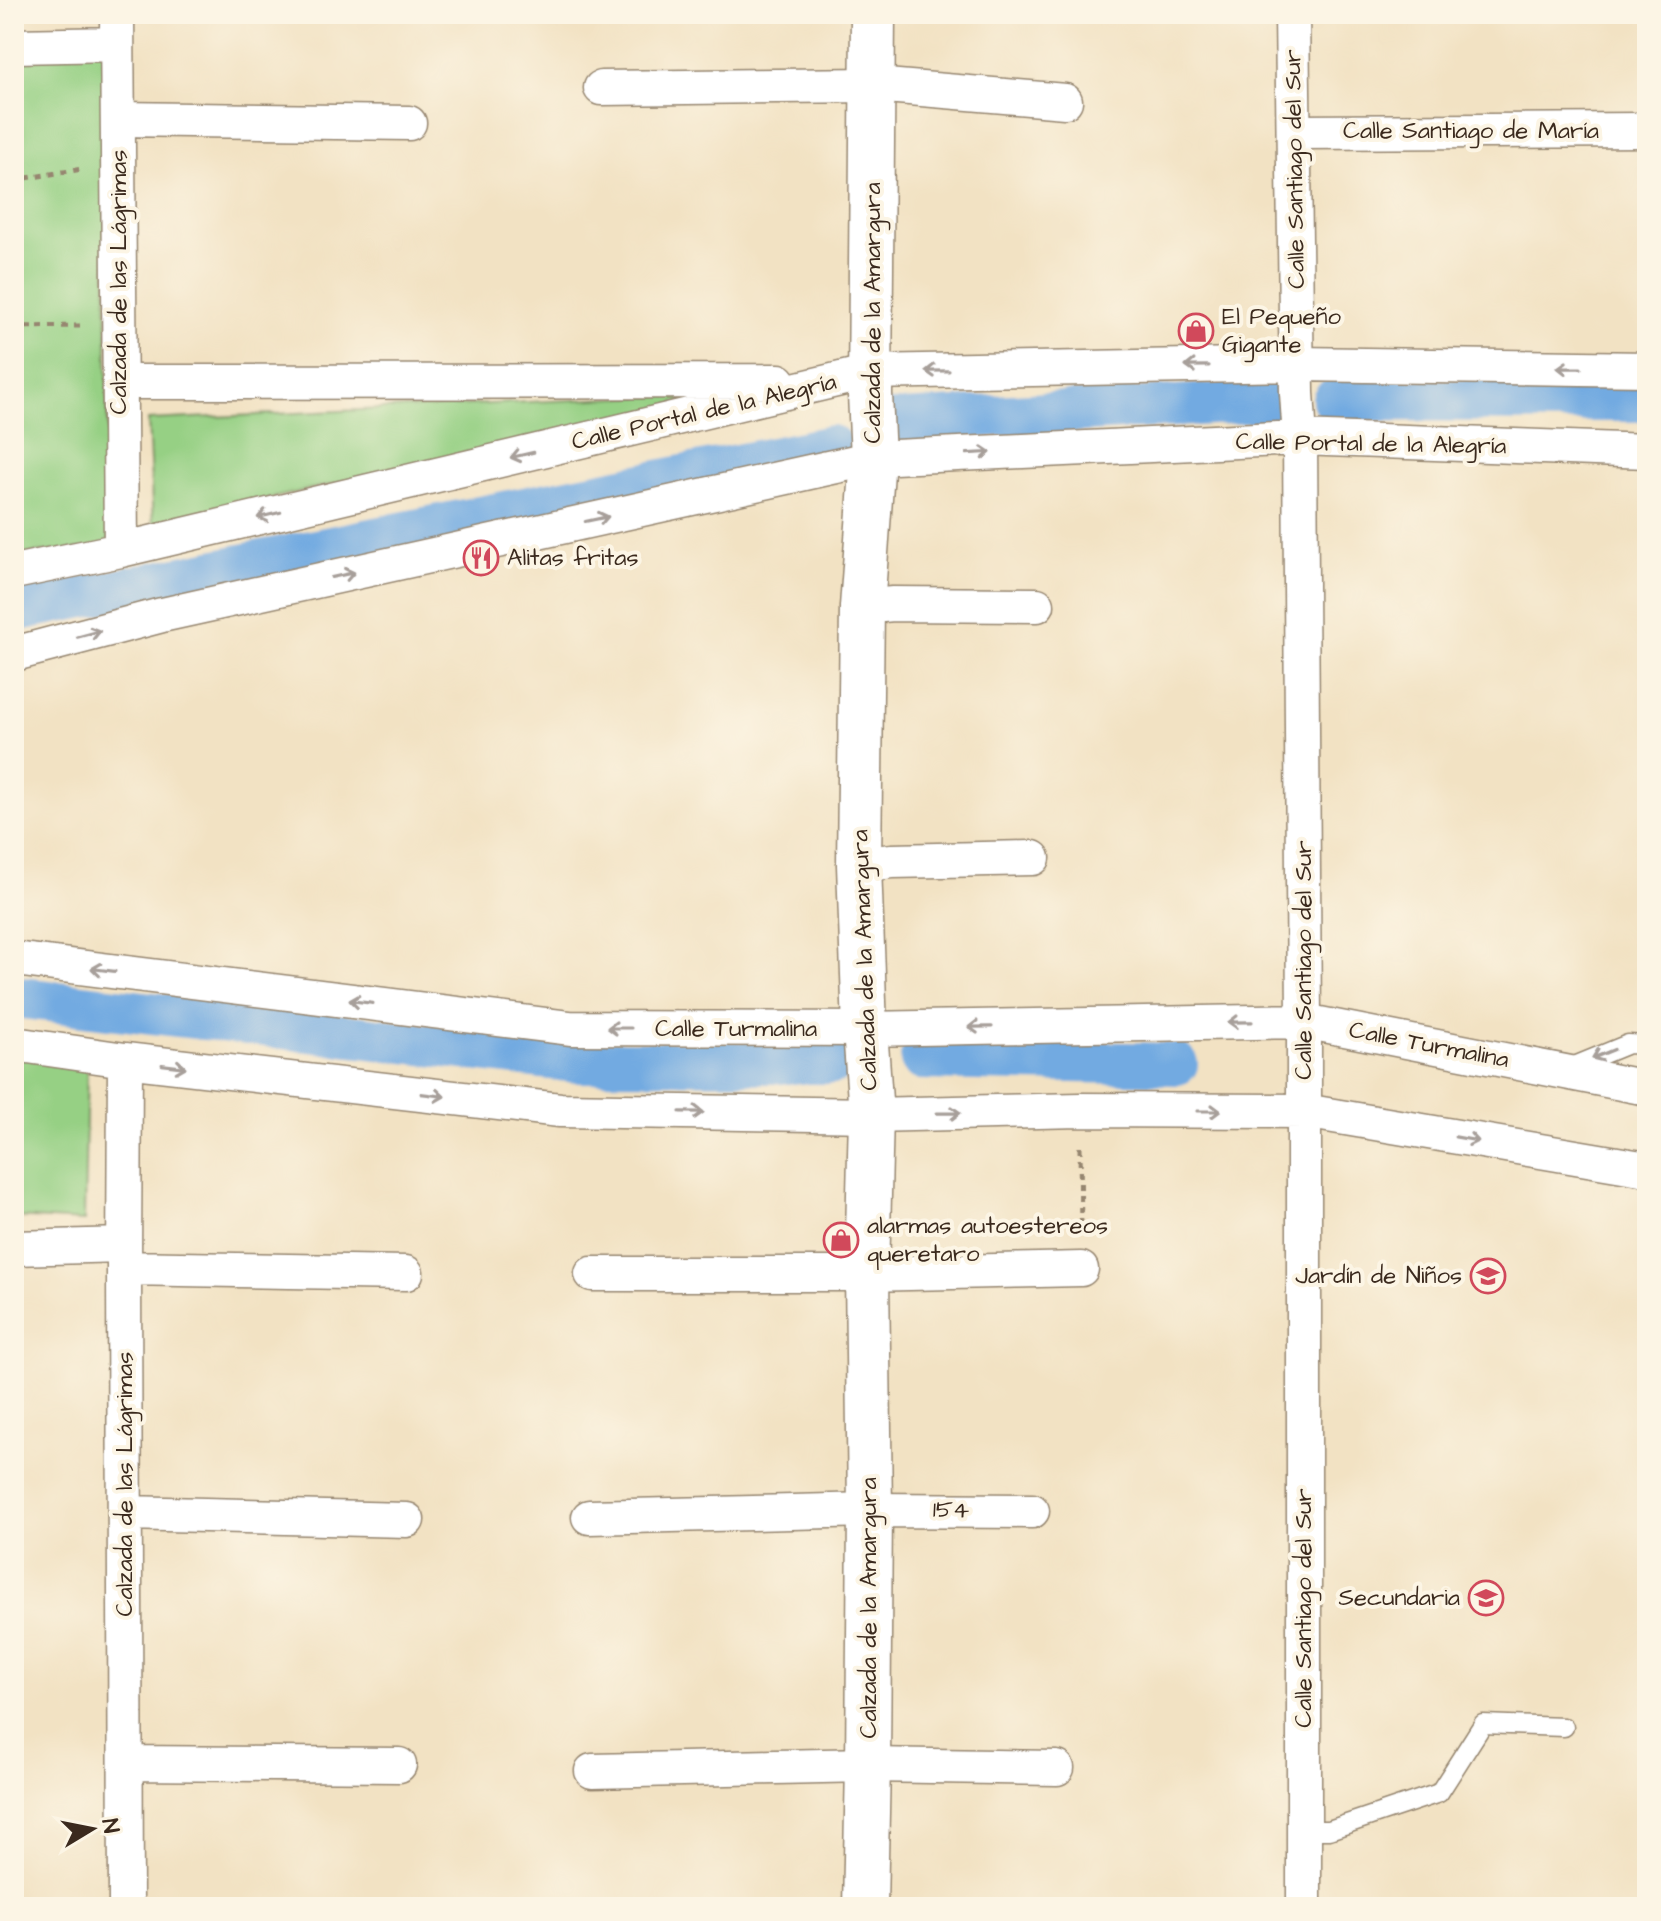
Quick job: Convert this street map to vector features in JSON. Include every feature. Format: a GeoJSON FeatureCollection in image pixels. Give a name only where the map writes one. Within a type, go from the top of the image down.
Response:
{"type":"FeatureCollection","features":[{"type":"Feature","properties":{"kind":"street","name":"Calzada de la Amargura"},"geometry":{"type":"LineString","coordinates":[[865,1907],[870,1510],[867,1274],[871,1115],[859,865],[862,607],[873,458],[852,377],[874,85],[873,14]]}},
{"type":"Feature","properties":{"kind":"street","name":"Calle Santiago del Sur"},"geometry":{"type":"LineString","coordinates":[[1292,14],[1300,438],[1304,1021],[1304,1907]]}},
{"type":"Feature","properties":{"kind":"street"},"geometry":{"type":"LineString","coordinates":[[14,46],[117,29]]}},
{"type":"Feature","properties":{"kind":"street","name":"Calzada de las Lágrimas"},"geometry":{"type":"LineString","coordinates":[[117,29],[121,550]]}},
{"type":"Feature","properties":{"kind":"street"},"geometry":{"type":"LineString","coordinates":[[601,88],[874,85],[1065,101]]}},
{"type":"Feature","properties":{"kind":"street"},"geometry":{"type":"LineString","coordinates":[[118,119],[409,123]]}},
{"type":"Feature","properties":{"kind":"street","name":"Calle Santiago de María"},"geometry":{"type":"LineString","coordinates":[[1295,132],[1647,130]]}},
{"type":"Feature","properties":{"kind":"street","name":"Calle Portal de la Alegría"},"geometry":{"type":"LineString","coordinates":[[14,572],[121,550],[852,377],[1298,364],[1647,369]]}},
{"type":"Feature","properties":{"kind":"street","name":"Calzada de la Amargura"},"geometry":{"type":"LineString","coordinates":[[120,382],[852,377]]}},
{"type":"Feature","properties":{"kind":"street","name":"Calle Portal de la Alegría"},"geometry":{"type":"LineString","coordinates":[[14,654],[162,615],[873,458],[1300,438],[1647,451]]}},
{"type":"Feature","properties":{"kind":"street"},"geometry":{"type":"LineString","coordinates":[[862,607],[893,604],[1037,605]]}},
{"type":"Feature","properties":{"kind":"street"},"geometry":{"type":"LineString","coordinates":[[859,865],[892,861],[1033,858]]}},
{"type":"Feature","properties":{"kind":"street","name":"Calle Turmalina"},"geometry":{"type":"LineString","coordinates":[[14,959],[570,1028],[865,1029],[1304,1021],[1647,1088]]}},
{"type":"Feature","properties":{"kind":"street"},"geometry":{"type":"LineString","coordinates":[[14,1044],[125,1060],[560,1110],[871,1115],[1080,1110],[1304,1111],[1647,1169]]}},
{"type":"Feature","properties":{"kind":"street","name":"Calzada de las Lágrimas"},"geometry":{"type":"LineString","coordinates":[[125,1060],[126,1907]]}},
{"type":"Feature","properties":{"kind":"street"},"geometry":{"type":"LineString","coordinates":[[14,1248],[406,1273]]}},
{"type":"Feature","properties":{"kind":"street"},"geometry":{"type":"LineString","coordinates":[[592,1274],[867,1274],[1081,1269]]}},
{"type":"Feature","properties":{"kind":"street","name":"154"},"geometry":{"type":"LineString","coordinates":[[589,1517],[870,1510],[1032,1511]]}},
{"type":"Feature","properties":{"kind":"street"},"geometry":{"type":"LineString","coordinates":[[126,1513],[407,1520]]}},
{"type":"Feature","properties":{"kind":"street"},"geometry":{"type":"LineString","coordinates":[[126,1763],[399,1765]]}},
{"type":"Feature","properties":{"kind":"street"},"geometry":{"type":"LineString","coordinates":[[592,1771],[868,1765],[1057,1768]]}},
{"type":"Feature","properties":{"kind":"lane"},"geometry":{"type":"LineString","coordinates":[[1560,1071],[1628,1044],[1647,1045]]}},
{"type":"Feature","properties":{"kind":"lane"},"geometry":{"type":"LineString","coordinates":[[1304,1830],[1329,1830],[1439,1793],[1483,1724],[1564,1727]]}},
{"type":"Feature","properties":{"kind":"path"},"geometry":{"type":"LineString","coordinates":[[14,180],[118,163]]}},
{"type":"Feature","properties":{"kind":"path"},"geometry":{"type":"LineString","coordinates":[[14,327],[119,325]]}},
{"type":"Feature","properties":{"kind":"path"},"geometry":{"type":"LineString","coordinates":[[1080,1110],[1081,1269]]}},
{"type":"Feature","properties":{"kind":"green space"},"geometry":{"type":"Polygon","coordinates":[[[14,45],[104,45],[109,546],[14,555],[14,45]]]}},
{"type":"Feature","properties":{"kind":"green space"},"geometry":{"type":"Polygon","coordinates":[[[722,393],[153,526],[148,420],[722,393]]]}},
{"type":"Feature","properties":{"kind":"green space"},"geometry":{"type":"Polygon","coordinates":[[[14,1054],[87,1062],[84,1221],[14,1217],[14,1054]]]}},
{"type":"Feature","properties":{"kind":"waterway"},"geometry":{"type":"LineString","coordinates":[[884,422],[1285,400]]}},
{"type":"Feature","properties":{"kind":"waterway"},"geometry":{"type":"LineString","coordinates":[[1333,400],[1647,401]]}},
{"type":"Feature","properties":{"kind":"waterway"},"geometry":{"type":"LineString","coordinates":[[14,611],[832,446]]}},
{"type":"Feature","properties":{"kind":"waterway"},"geometry":{"type":"LineString","coordinates":[[14,997],[576,1062],[833,1063]]}},
{"type":"Feature","properties":{"kind":"waterway"},"geometry":{"type":"LineString","coordinates":[[921,1059],[1177,1064]]}},
{"type":"Feature","properties":{"kind":"place","name":"El Pequeño Gigante"},"geometry":{"type":"Point","coordinates":[1196,331]}},
{"type":"Feature","properties":{"kind":"place","name":"Alitas fritas"},"geometry":{"type":"Point","coordinates":[481,558]}},
{"type":"Feature","properties":{"kind":"place","name":"alarmas autoestereos queretaro"},"geometry":{"type":"Point","coordinates":[841,1240]}},
{"type":"Feature","properties":{"kind":"place","name":"Jardín de Niños"},"geometry":{"type":"Point","coordinates":[1488,1276]}},
{"type":"Feature","properties":{"kind":"place","name":"Secundaria"},"geometry":{"type":"Point","coordinates":[1486,1598]}}]}
